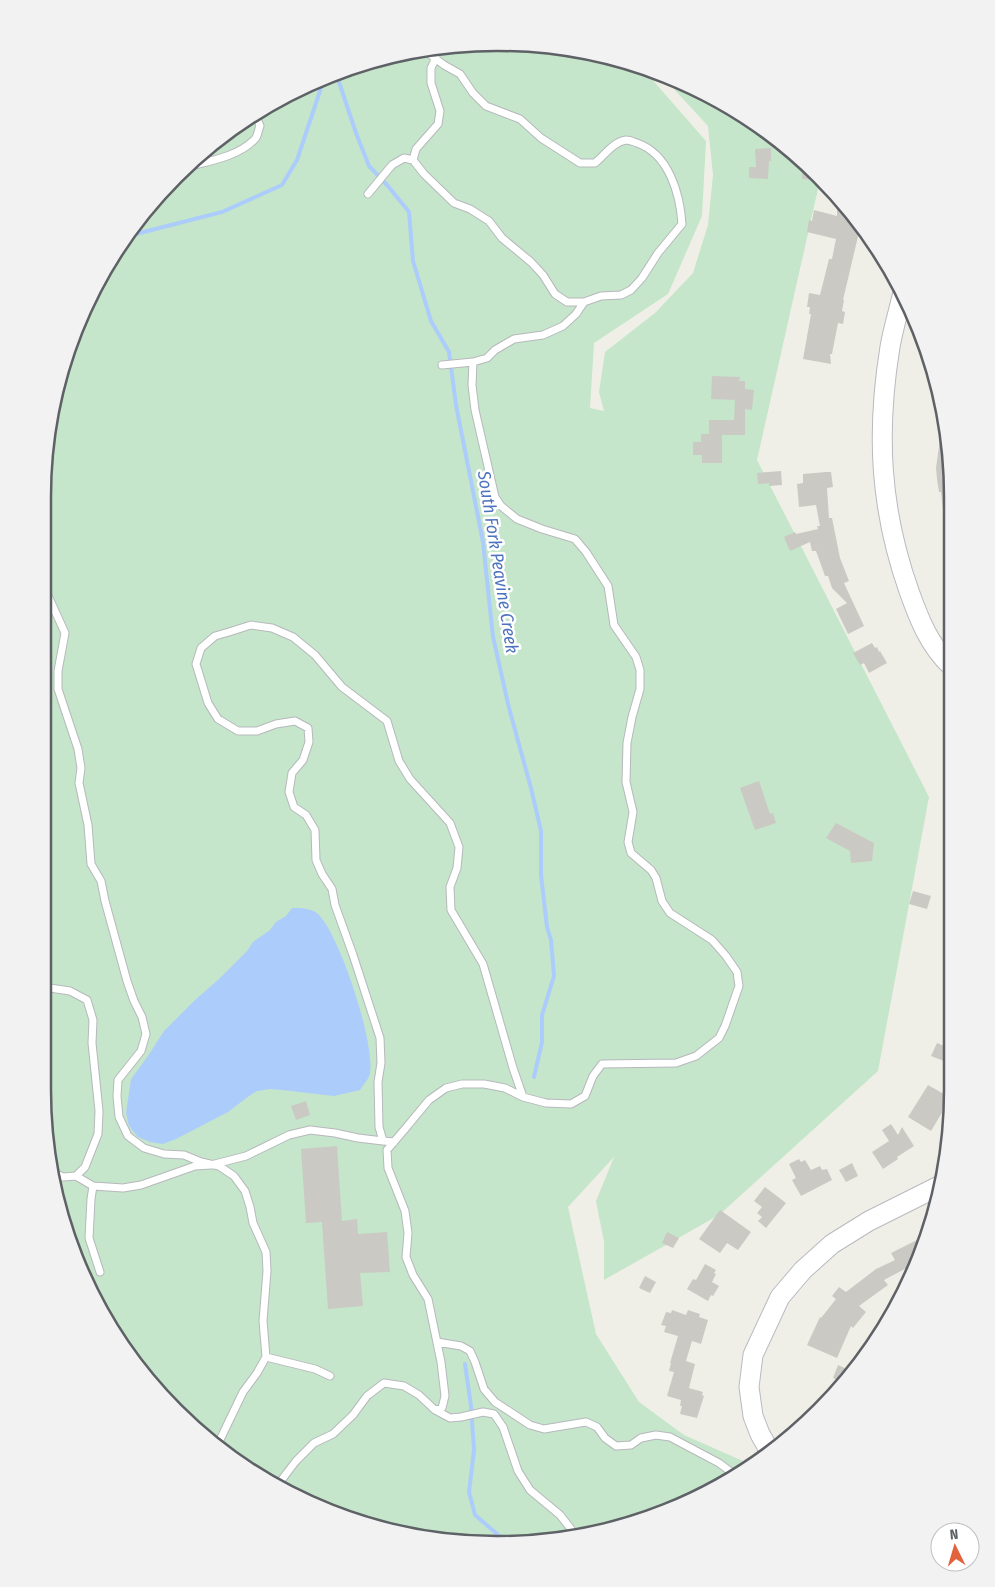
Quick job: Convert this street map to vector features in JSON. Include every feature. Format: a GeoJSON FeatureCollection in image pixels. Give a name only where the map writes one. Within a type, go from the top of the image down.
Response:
{"type":"FeatureCollection","features":[{"type":"Feature","properties":{"kind":"street"},"geometry":{"type":"LineString","coordinates":[[900,304],[890,345],[883,401],[881,448],[884,492],[899,560],[916,610],[931,643],[944,660]]}},
{"type":"Feature","properties":{"kind":"street"},"geometry":{"type":"LineString","coordinates":[[767,1446],[753,1416],[750,1387],[753,1356],[780,1297],[803,1270],[832,1244],[869,1221],[932,1189]]}},
{"type":"Feature","properties":{"kind":"lane"},"geometry":{"type":"LineString","coordinates":[[368,194],[392,165],[404,158],[413,160],[424,174],[454,203],[470,209],[489,221],[502,238],[531,262],[543,275],[555,294],[566,302],[584,302],[601,296],[621,295],[631,290],[642,278],[658,252],[682,224],[681,204],[667,167],[657,155],[644,145],[628,140],[614,144],[595,163],[580,163],[541,138],[520,119],[486,106],[472,93],[460,74],[433,56]]}},
{"type":"Feature","properties":{"kind":"lane"},"geometry":{"type":"LineString","coordinates":[[413,160],[416,149],[438,124],[440,111],[431,83],[431,68],[436,58]]}},
{"type":"Feature","properties":{"kind":"lane"},"geometry":{"type":"LineString","coordinates":[[202,163],[229,155],[256,139],[260,126],[258,121]]}},
{"type":"Feature","properties":{"kind":"lane"},"geometry":{"type":"LineString","coordinates":[[442,365],[473,362],[487,358],[495,350],[514,339],[543,335],[563,326],[576,314],[584,302]]}},
{"type":"Feature","properties":{"kind":"lane"},"geometry":{"type":"LineString","coordinates":[[435,1410],[442,1408],[445,1396],[441,1362],[428,1299],[413,1275],[406,1257],[408,1233],[405,1211],[388,1168],[387,1150],[406,1130],[429,1100],[446,1088],[462,1084],[484,1084],[505,1088],[523,1097],[546,1103],[571,1104],[584,1096],[593,1076],[602,1064],[669,1063],[696,1056],[719,1038],[739,986],[737,972],[726,956],[712,940],[670,913],[662,901],[656,878],[631,853],[628,842],[633,812],[626,782],[627,743],[640,689],[640,670],[636,657],[614,625],[608,586],[586,552],[575,539],[517,519],[501,506],[495,497],[474,410],[473,362]]}},
{"type":"Feature","properties":{"kind":"lane"},"geometry":{"type":"LineString","coordinates":[[51,601],[65,633],[58,671],[58,689],[78,749],[81,768],[79,783],[88,825],[91,864],[101,881],[127,981],[142,1017],[146,1034],[141,1052],[118,1080],[119,1117],[128,1136],[144,1148],[164,1154],[184,1155],[218,1166],[234,1176],[245,1191],[253,1223],[266,1252],[267,1271],[263,1321],[266,1357],[243,1392],[220,1439]]}},
{"type":"Feature","properties":{"kind":"lane"},"geometry":{"type":"LineString","coordinates":[[383,1140],[378,1127],[378,1082],[381,1063],[380,1038],[335,905],[332,889],[322,874],[316,860],[315,830],[306,815],[294,807],[289,792],[292,773],[303,760],[309,742],[308,728],[295,721],[276,724],[257,731],[238,732],[218,719],[208,703],[196,664],[201,648],[215,636],[251,625],[272,628],[293,637],[315,654],[342,687],[387,721],[399,761],[410,779],[450,823],[459,847],[457,868],[450,886],[451,910],[483,964],[523,1097]]}},
{"type":"Feature","properties":{"kind":"lane"},"geometry":{"type":"LineString","coordinates":[[51,989],[70,991],[87,1000],[93,1020],[92,1043],[99,1111],[98,1134],[85,1167],[76,1176],[64,1178],[60,1176]]}},
{"type":"Feature","properties":{"kind":"lane"},"geometry":{"type":"LineString","coordinates":[[76,1176],[93,1186],[123,1188],[142,1185],[187,1169],[246,1156],[289,1135],[310,1130],[394,1142]]}},
{"type":"Feature","properties":{"kind":"lane"},"geometry":{"type":"LineString","coordinates":[[93,1186],[89,1238],[100,1272]]}},
{"type":"Feature","properties":{"kind":"lane"},"geometry":{"type":"LineString","coordinates":[[437,1342],[461,1346],[470,1351],[484,1389],[495,1402],[530,1425],[544,1429],[586,1422],[597,1427],[605,1438],[616,1446],[631,1445],[641,1438],[670,1437],[719,1463],[729,1471]]}},
{"type":"Feature","properties":{"kind":"lane"},"geometry":{"type":"LineString","coordinates":[[266,1357],[315,1369],[330,1376]]}},
{"type":"Feature","properties":{"kind":"lane"},"geometry":{"type":"LineString","coordinates":[[281,1480],[308,1449],[333,1434],[353,1414],[367,1396],[384,1383],[404,1386],[419,1395],[435,1410],[450,1418],[461,1418],[483,1412],[494,1414],[504,1427],[518,1471],[530,1490],[560,1515],[570,1530]]}},
{"type":"Feature","properties":{"kind":"green space"},"geometry":{"type":"Polygon","coordinates":[[[498,51],[556,55],[613,66],[652,79],[706,141],[702,216],[668,294],[594,343],[590,408],[604,411],[599,392],[605,352],[655,313],[693,273],[708,225],[713,175],[708,126],[672,87],[695,97],[745,126],[792,162],[818,188],[757,460],[929,797],[878,1071],[719,1215],[604,1280],[604,1242],[596,1201],[614,1157],[568,1207],[596,1334],[639,1402],[684,1435],[743,1461],[695,1490],[641,1512],[585,1527],[527,1535],[468,1535],[439,1532],[382,1521],[327,1502],[274,1476],[226,1444],[203,1425],[162,1384],[126,1337],[97,1287],[85,1260],[66,1205],[55,1148],[51,1090],[51,498],[55,439],[66,382],[85,327],[111,274],[143,226],[182,182],[226,143],[274,111],[327,85],[382,66],[439,55],[498,51]]]}},
{"type":"Feature","properties":{"kind":"water"},"geometry":{"type":"Polygon","coordinates":[[[292,908],[309,909],[318,914],[336,943],[354,990],[367,1038],[370,1073],[366,1082],[360,1090],[334,1096],[270,1089],[257,1091],[228,1112],[176,1139],[163,1144],[150,1142],[138,1137],[129,1126],[126,1113],[131,1079],[164,1031],[247,951],[253,942],[270,930],[292,908]]]}},
{"type":"Feature","properties":{"kind":"building"},"geometry":{"type":"Polygon","coordinates":[[[771,148],[768,179],[749,178],[749,167],[756,167],[755,149],[771,148]]]}},
{"type":"Feature","properties":{"kind":"building"},"geometry":{"type":"Polygon","coordinates":[[[802,172],[810,179],[802,179],[802,172]]]}},
{"type":"Feature","properties":{"kind":"building"},"geometry":{"type":"Polygon","coordinates":[[[837,208],[858,235],[843,300],[842,311],[845,312],[843,324],[838,323],[832,354],[830,354],[831,364],[803,359],[811,314],[809,314],[810,307],[807,307],[809,293],[820,295],[829,259],[832,259],[836,239],[807,232],[809,220],[812,221],[814,210],[837,216],[837,208]]]}},
{"type":"Feature","properties":{"kind":"building"},"geometry":{"type":"Polygon","coordinates":[[[712,376],[740,377],[739,381],[745,381],[745,389],[754,390],[752,410],[745,409],[745,435],[722,435],[722,463],[702,463],[702,455],[693,455],[693,442],[701,442],[701,434],[709,434],[709,420],[734,420],[735,400],[711,399],[712,376]]]}},
{"type":"Feature","properties":{"kind":"building"},"geometry":{"type":"Polygon","coordinates":[[[940,439],[943,468],[944,521],[941,492],[939,492],[936,468],[940,439]]]}},
{"type":"Feature","properties":{"kind":"building"},"geometry":{"type":"Polygon","coordinates":[[[781,471],[782,485],[769,486],[769,483],[758,484],[757,473],[781,471]]]}},
{"type":"Feature","properties":{"kind":"building"},"geometry":{"type":"Polygon","coordinates":[[[831,472],[833,487],[827,488],[829,518],[832,518],[840,558],[849,581],[844,583],[864,626],[848,634],[836,609],[847,603],[832,588],[828,576],[825,576],[816,551],[812,551],[810,542],[790,551],[784,537],[795,532],[796,534],[818,529],[817,526],[820,526],[816,505],[799,507],[797,484],[803,483],[803,474],[831,472]]]}},
{"type":"Feature","properties":{"kind":"building"},"geometry":{"type":"Polygon","coordinates":[[[872,643],[880,651],[887,663],[869,673],[864,663],[860,665],[853,653],[872,643]]]}},
{"type":"Feature","properties":{"kind":"building"},"geometry":{"type":"Polygon","coordinates":[[[759,781],[770,814],[773,813],[776,823],[755,830],[740,788],[759,781]]]}},
{"type":"Feature","properties":{"kind":"building"},"geometry":{"type":"Polygon","coordinates":[[[836,823],[874,843],[872,861],[851,863],[850,851],[826,838],[836,823]]]}},
{"type":"Feature","properties":{"kind":"building"},"geometry":{"type":"Polygon","coordinates":[[[913,891],[931,896],[927,909],[909,904],[913,891]]]}},
{"type":"Feature","properties":{"kind":"building"},"geometry":{"type":"Polygon","coordinates":[[[937,1043],[944,1046],[944,1061],[931,1056],[937,1043]]]}},
{"type":"Feature","properties":{"kind":"building"},"geometry":{"type":"Polygon","coordinates":[[[928,1085],[944,1094],[943,1111],[931,1131],[908,1117],[928,1085]]]}},
{"type":"Feature","properties":{"kind":"building"},"geometry":{"type":"Polygon","coordinates":[[[306,1101],[310,1115],[296,1120],[291,1106],[306,1101]]]}},
{"type":"Feature","properties":{"kind":"building"},"geometry":{"type":"Polygon","coordinates":[[[891,1124],[898,1135],[902,1127],[914,1146],[883,1169],[872,1152],[889,1141],[882,1130],[891,1124]]]}},
{"type":"Feature","properties":{"kind":"building"},"geometry":{"type":"Polygon","coordinates":[[[337,1146],[342,1221],[357,1219],[358,1234],[387,1232],[390,1272],[360,1273],[363,1306],[328,1309],[322,1222],[306,1223],[301,1149],[337,1146]]]}},
{"type":"Feature","properties":{"kind":"building"},"geometry":{"type":"Polygon","coordinates":[[[799,1159],[801,1162],[805,1160],[811,1170],[820,1166],[822,1170],[827,1169],[832,1180],[801,1196],[792,1180],[796,1178],[789,1164],[799,1159]]]}},
{"type":"Feature","properties":{"kind":"building"},"geometry":{"type":"Polygon","coordinates":[[[852,1163],[858,1176],[846,1182],[839,1170],[852,1163]]]}},
{"type":"Feature","properties":{"kind":"building"},"geometry":{"type":"Polygon","coordinates":[[[765,1187],[786,1203],[766,1228],[758,1221],[762,1217],[757,1213],[762,1207],[754,1201],[765,1187]]]}},
{"type":"Feature","properties":{"kind":"building"},"geometry":{"type":"Polygon","coordinates":[[[720,1210],[751,1232],[738,1250],[727,1243],[720,1253],[699,1239],[720,1210]]]}},
{"type":"Feature","properties":{"kind":"building"},"geometry":{"type":"Polygon","coordinates":[[[667,1232],[679,1238],[673,1248],[662,1243],[667,1232]]]}},
{"type":"Feature","properties":{"kind":"building"},"geometry":{"type":"Polygon","coordinates":[[[917,1240],[906,1268],[884,1280],[888,1285],[859,1306],[866,1312],[853,1328],[851,1326],[837,1358],[807,1345],[820,1317],[836,1299],[832,1296],[839,1287],[846,1292],[876,1269],[895,1260],[891,1253],[917,1240]]]}},
{"type":"Feature","properties":{"kind":"building"},"geometry":{"type":"Polygon","coordinates":[[[705,1264],[716,1270],[712,1282],[719,1286],[708,1301],[687,1289],[693,1279],[696,1280],[705,1264]]]}},
{"type":"Feature","properties":{"kind":"building"},"geometry":{"type":"Polygon","coordinates":[[[645,1276],[656,1282],[650,1293],[639,1288],[645,1276]]]}},
{"type":"Feature","properties":{"kind":"building"},"geometry":{"type":"Polygon","coordinates":[[[672,1310],[686,1315],[688,1310],[700,1314],[699,1317],[708,1320],[701,1344],[692,1341],[686,1361],[695,1364],[689,1388],[703,1392],[702,1395],[704,1396],[697,1418],[680,1414],[681,1400],[667,1396],[674,1372],[669,1371],[670,1363],[678,1336],[664,1332],[666,1326],[661,1325],[666,1312],[671,1313],[672,1310]]]}},
{"type":"Feature","properties":{"kind":"building"},"geometry":{"type":"Polygon","coordinates":[[[838,1365],[846,1369],[837,1380],[833,1378],[838,1365]]]}},
{"type":"Feature","properties":{"kind":"waterway","name":"South Fork Peavine Creek"},"geometry":{"type":"LineString","coordinates":[[339,81],[369,166],[409,212],[413,261],[431,321],[449,352],[456,405],[483,542],[493,637],[509,708],[541,831],[541,875],[547,927],[551,940],[554,976],[542,1015],[542,1042],[534,1077]]}},
{"type":"Feature","properties":{"kind":"waterway"},"geometry":{"type":"LineString","coordinates":[[138,234],[222,212],[282,185],[297,160],[321,88]]}},
{"type":"Feature","properties":{"kind":"waterway","name":"South Fork Peavine Creek"},"geometry":{"type":"LineString","coordinates":[[465,1364],[471,1406],[474,1450],[469,1492],[475,1515],[499,1536]]}}]}
